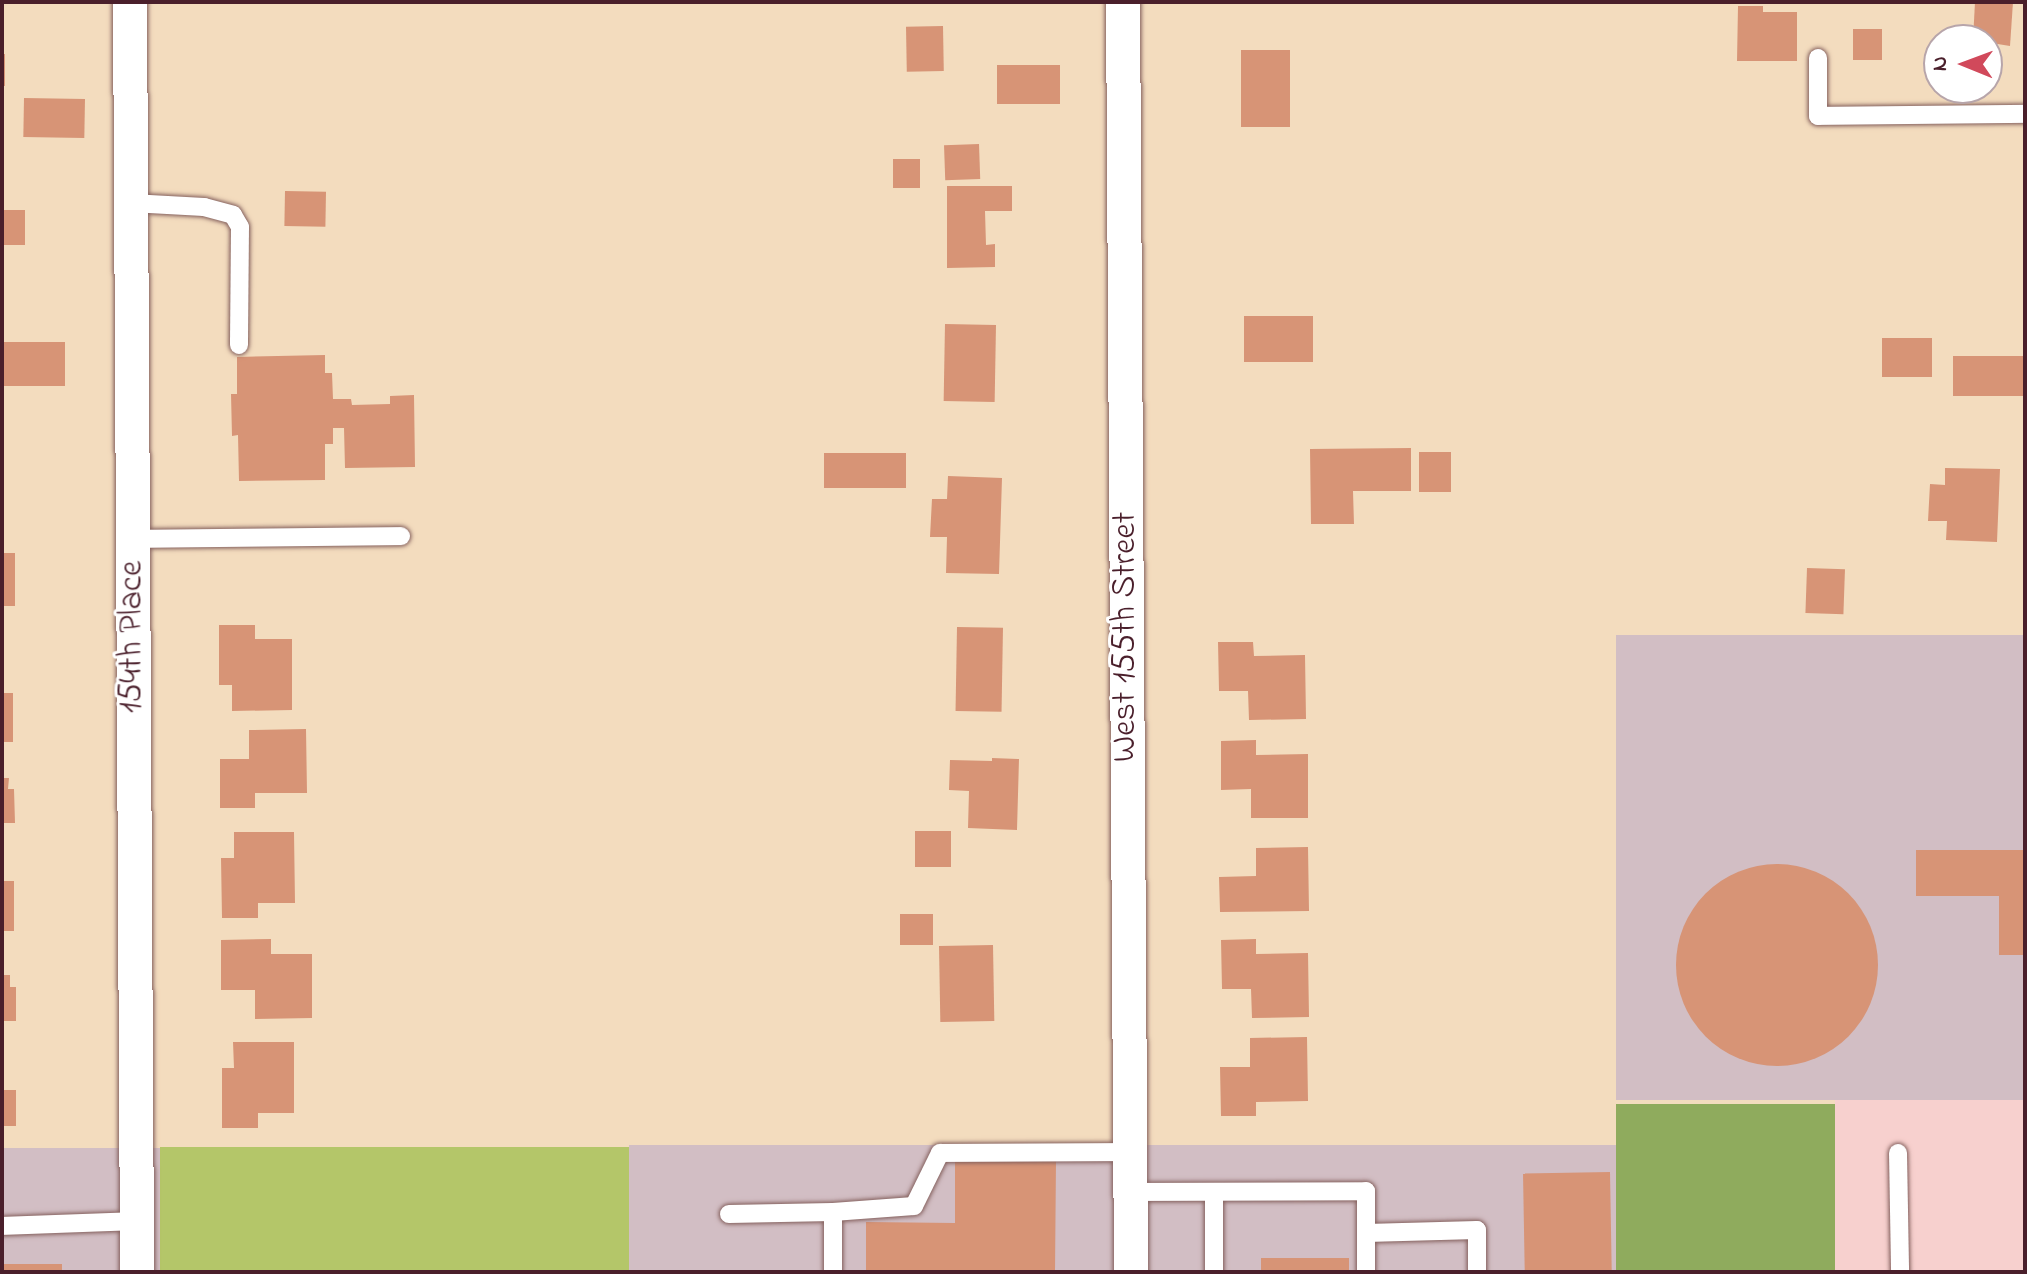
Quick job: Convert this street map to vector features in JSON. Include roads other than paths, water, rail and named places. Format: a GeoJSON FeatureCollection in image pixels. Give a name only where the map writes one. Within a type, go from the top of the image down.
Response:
{"type":"FeatureCollection","features":[{"type":"Feature","properties":{"kind":"street","name":"154th Place"},"geometry":{"type":"LineString","coordinates":[[130,2],[137,1272]]}},
{"type":"Feature","properties":{"kind":"street","name":"West 155th Street"},"geometry":{"type":"LineString","coordinates":[[1123,2],[1131,1272]]}},
{"type":"Feature","properties":{"kind":"lane"},"geometry":{"type":"LineString","coordinates":[[1818,58],[1818,116],[2025,114]]}},
{"type":"Feature","properties":{"kind":"lane"},"geometry":{"type":"LineString","coordinates":[[131,203],[204,207],[233,215],[240,227],[239,345]]}},
{"type":"Feature","properties":{"kind":"lane"},"geometry":{"type":"LineString","coordinates":[[133,539],[401,536]]}},
{"type":"Feature","properties":{"kind":"lane"},"geometry":{"type":"LineString","coordinates":[[729,1214],[833,1212],[914,1206],[940,1153],[1130,1152]]}},
{"type":"Feature","properties":{"kind":"lane"},"geometry":{"type":"LineString","coordinates":[[1898,1153],[1900,1272]]}},
{"type":"Feature","properties":{"kind":"lane"},"geometry":{"type":"LineString","coordinates":[[1131,1192],[1366,1191],[1366,1272]]}},
{"type":"Feature","properties":{"kind":"lane"},"geometry":{"type":"LineString","coordinates":[[1214,1193],[1214,1272]]}},
{"type":"Feature","properties":{"kind":"lane"},"geometry":{"type":"LineString","coordinates":[[833,1212],[833,1272]]}},
{"type":"Feature","properties":{"kind":"lane"},"geometry":{"type":"LineString","coordinates":[[2,1226],[136,1221]]}},
{"type":"Feature","properties":{"kind":"lane"},"geometry":{"type":"LineString","coordinates":[[1366,1233],[1477,1230],[1477,1272]]}}]}
